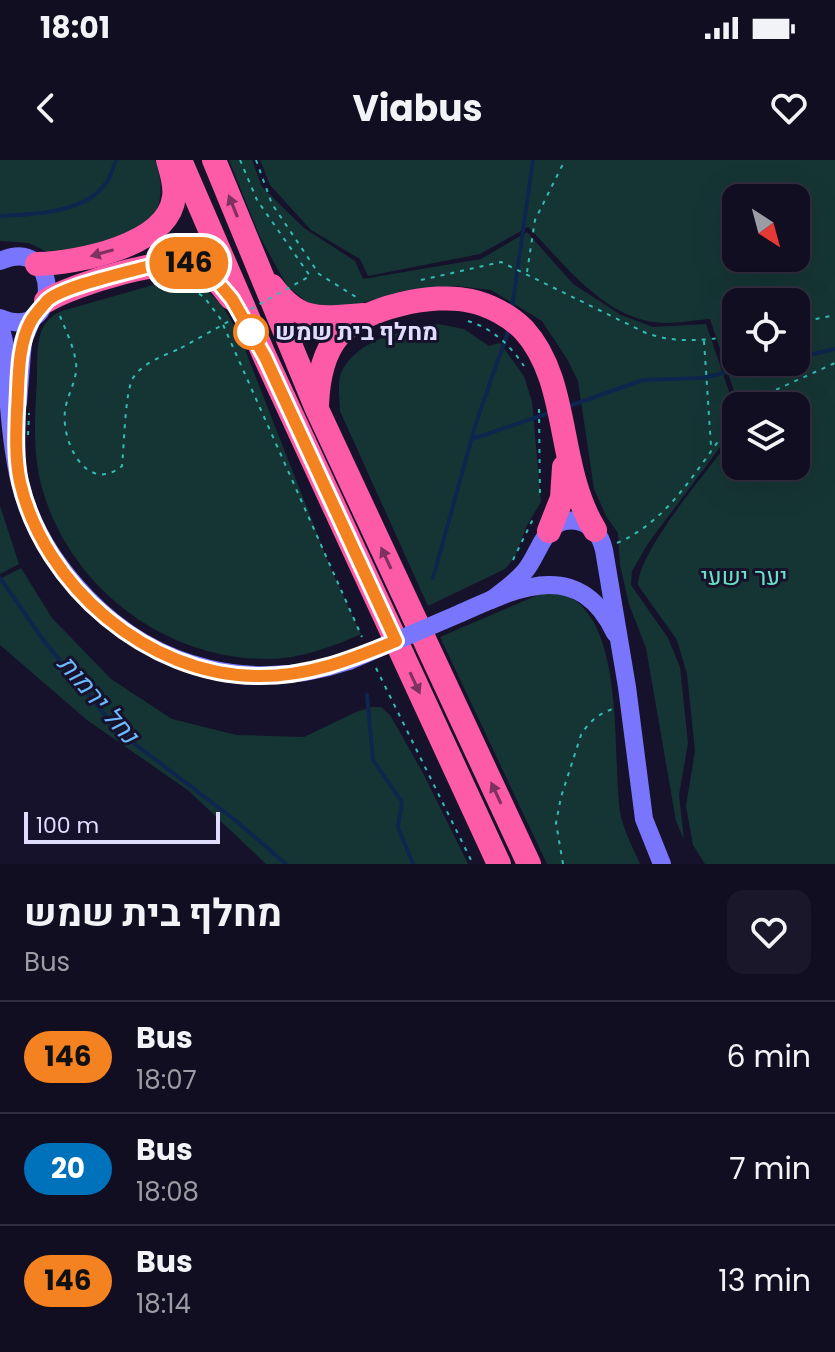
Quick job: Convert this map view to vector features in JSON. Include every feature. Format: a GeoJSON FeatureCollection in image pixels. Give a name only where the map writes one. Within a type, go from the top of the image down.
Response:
{"type":"FeatureCollection","features":[{"type":"Feature","properties":{"kind":"highway"},"geometry":{"type":"LineString","coordinates":[[37,264],[85,257],[125,246],[151,232],[168,216],[174,197],[168,160]]}},
{"type":"Feature","properties":{"kind":"highway"},"geometry":{"type":"LineString","coordinates":[[180,160],[265,357],[499,864]]}},
{"type":"Feature","properties":{"kind":"highway"},"geometry":{"type":"LineString","coordinates":[[214,160],[316,407],[529,864]]}},
{"type":"Feature","properties":{"kind":"highway"},"geometry":{"type":"LineString","coordinates":[[255,260],[285,304],[297,312],[323,318],[417,301],[446,299],[470,300],[509,317],[523,329],[547,365],[578,499],[601,544]]}},
{"type":"Feature","properties":{"kind":"highway"},"geometry":{"type":"LineString","coordinates":[[39,310],[74,287],[165,262],[199,265],[232,299],[265,357]]}},
{"type":"Feature","properties":{"kind":"highway"},"geometry":{"type":"LineString","coordinates":[[316,407],[322,368],[332,344],[366,309]]}},
{"type":"Feature","properties":{"kind":"highway"},"geometry":{"type":"LineString","coordinates":[[541,531],[562,498],[565,449]]}},
{"type":"Feature","properties":{"kind":"main road"},"geometry":{"type":"LineString","coordinates":[[4,258],[27,258],[37,264],[48,281],[39,310],[26,332],[21,358],[17,462]]}},
{"type":"Feature","properties":{"kind":"main road"},"geometry":{"type":"LineString","coordinates":[[0,318],[16,322],[39,310]]}},
{"type":"Feature","properties":{"kind":"main road"},"geometry":{"type":"LineString","coordinates":[[0,327],[6,353],[11,425]]}},
{"type":"Feature","properties":{"kind":"main road"},"geometry":{"type":"LineString","coordinates":[[0,376],[20,481],[33,523],[63,571],[109,619],[147,646],[201,668],[254,676],[304,673],[349,661],[491,600],[538,585],[585,584],[594,577],[601,544]]}},
{"type":"Feature","properties":{"kind":"main road"},"geometry":{"type":"LineString","coordinates":[[491,600],[523,573],[541,531],[572,521],[582,523],[601,544],[620,646],[644,819],[662,864]]}},
{"type":"Feature","properties":{"kind":"main road"},"geometry":{"type":"LineString","coordinates":[[541,531],[540,559],[544,570],[599,608],[611,624],[620,646]]}},
{"type":"Feature","properties":{"kind":"path"},"geometry":{"type":"LineString","coordinates":[[39,310],[60,316],[72,347],[76,373],[65,411],[67,441],[75,458],[88,471],[114,473],[122,466],[129,390],[133,378],[155,359],[181,348],[310,276],[257,200],[240,160]]}},
{"type":"Feature","properties":{"kind":"path"},"geometry":{"type":"LineString","coordinates":[[256,160],[272,204],[319,274],[353,294],[366,309]]}},
{"type":"Feature","properties":{"kind":"path"},"geometry":{"type":"LineString","coordinates":[[565,160],[535,220],[527,273],[646,333],[668,340],[722,338]]}},
{"type":"Feature","properties":{"kind":"path"},"geometry":{"type":"LineString","coordinates":[[179,281],[204,297],[220,318],[363,640]]}},
{"type":"Feature","properties":{"kind":"path"},"geometry":{"type":"LineString","coordinates":[[810,320],[835,315]]}},
{"type":"Feature","properties":{"kind":"path"},"geometry":{"type":"LineString","coordinates":[[462,318],[482,325],[500,338],[528,373]]}},
{"type":"Feature","properties":{"kind":"path"},"geometry":{"type":"LineString","coordinates":[[704,340],[712,448]]}},
{"type":"Feature","properties":{"kind":"path"},"geometry":{"type":"LineString","coordinates":[[771,392],[835,363]]}},
{"type":"Feature","properties":{"kind":"path"},"geometry":{"type":"LineString","coordinates":[[539,406],[540,507]]}},
{"type":"Feature","properties":{"kind":"path"},"geometry":{"type":"LineString","coordinates":[[28,437],[29,411]]}},
{"type":"Feature","properties":{"kind":"path"},"geometry":{"type":"LineString","coordinates":[[601,544],[634,536],[650,525],[678,496],[722,436]]}},
{"type":"Feature","properties":{"kind":"path"},"geometry":{"type":"LineString","coordinates":[[510,566],[541,531]]}},
{"type":"Feature","properties":{"kind":"path"},"geometry":{"type":"LineString","coordinates":[[375,666],[473,864]]}},
{"type":"Feature","properties":{"kind":"path"},"geometry":{"type":"LineString","coordinates":[[563,864],[556,823],[581,735],[586,726],[604,712],[629,705]]}},
{"type":"Feature","properties":{"kind":"green space"},"geometry":{"type":"Polygon","coordinates":[[[0,160],[155,160],[160,191],[154,223],[142,231],[57,257],[29,243],[0,241],[0,160]]]}},
{"type":"Feature","properties":{"kind":"green space"},"geometry":{"type":"Polygon","coordinates":[[[229,160],[252,160],[262,187],[304,228],[355,261],[363,279],[481,259],[527,232],[573,284],[621,315],[653,327],[706,324],[729,392],[722,392],[722,445],[649,542],[632,571],[631,585],[668,638],[680,667],[688,743],[679,795],[684,840],[676,821],[646,648],[629,604],[620,565],[618,533],[594,489],[578,381],[542,321],[491,290],[457,286],[402,291],[342,309],[317,310],[287,286],[260,237],[229,160]]]}},
{"type":"Feature","properties":{"kind":"green space","name":"יער ישעי"},"geometry":{"type":"Polygon","coordinates":[[[260,160],[835,160],[835,864],[705,864],[693,845],[686,806],[695,751],[687,674],[677,640],[638,585],[650,550],[663,529],[722,451],[722,480],[810,480],[810,392],[734,392],[729,376],[810,376],[810,288],[722,288],[722,355],[710,319],[661,323],[617,309],[584,285],[528,227],[480,254],[368,276],[360,259],[311,230],[270,185],[260,160]]]}},
{"type":"Feature","properties":{"kind":"green space"},"geometry":{"type":"Polygon","coordinates":[[[177,281],[209,293],[240,337],[331,569],[361,634],[315,651],[267,659],[229,656],[192,646],[158,631],[126,611],[98,586],[74,556],[55,524],[42,488],[35,447],[38,349],[46,323],[62,311],[177,281]]]}},
{"type":"Feature","properties":{"kind":"green space"},"geometry":{"type":"Polygon","coordinates":[[[438,324],[464,329],[489,346],[500,343],[524,376],[532,402],[541,502],[527,525],[515,557],[505,569],[428,606],[340,411],[339,387],[341,373],[358,351],[397,333],[438,324]]]}},
{"type":"Feature","properties":{"kind":"green space"},"geometry":{"type":"Polygon","coordinates":[[[0,506],[19,564],[0,574],[0,506]]]}},
{"type":"Feature","properties":{"kind":"green space"},"geometry":{"type":"Polygon","coordinates":[[[21,568],[52,618],[111,679],[172,719],[236,735],[304,737],[356,712],[381,707],[390,715],[423,773],[468,864],[266,864],[189,791],[87,720],[0,645],[0,579],[21,568]]]}},
{"type":"Feature","properties":{"kind":"green space"},"geometry":{"type":"Polygon","coordinates":[[[545,592],[569,596],[587,612],[600,636],[613,695],[620,812],[640,864],[547,864],[440,637],[545,592]]]}},
{"type":"Feature","properties":{"kind":"waterway"},"geometry":{"type":"LineString","coordinates":[[0,216],[58,210],[85,201],[106,183],[116,160]]}},
{"type":"Feature","properties":{"kind":"waterway"},"geometry":{"type":"LineString","coordinates":[[512,308],[533,160]]}},
{"type":"Feature","properties":{"kind":"waterway"},"geometry":{"type":"LineString","coordinates":[[433,578],[476,423],[509,329]]}},
{"type":"Feature","properties":{"kind":"waterway"},"geometry":{"type":"LineString","coordinates":[[810,355],[835,349]]}},
{"type":"Feature","properties":{"kind":"waterway"},"geometry":{"type":"LineString","coordinates":[[569,406],[643,380],[701,378],[722,374]]}},
{"type":"Feature","properties":{"kind":"waterway"},"geometry":{"type":"LineString","coordinates":[[472,439],[549,413]]}},
{"type":"Feature","properties":{"kind":"waterway","name":"נחל ירמות"},"geometry":{"type":"LineString","coordinates":[[0,578],[44,641],[119,732],[235,820],[286,864]]}},
{"type":"Feature","properties":{"kind":"waterway"},"geometry":{"type":"LineString","coordinates":[[367,695],[373,760],[402,802],[398,827],[413,864]]}},
{"type":"Feature","properties":{"kind":"bus line","name":"146"},"geometry":{"type":"LineString","coordinates":[[165,262],[199,265],[211,274],[232,299],[265,357],[396,641],[349,661],[304,673],[254,676],[226,673],[201,668],[147,646],[126,633],[92,603],[74,585],[42,540],[26,503],[17,462],[23,341],[33,317],[46,301],[74,287],[165,262]]}},
{"type":"Feature","properties":{"kind":"place","name":"מחלף בית שמש"},"geometry":{"type":"Point","coordinates":[251,332]}}]}
